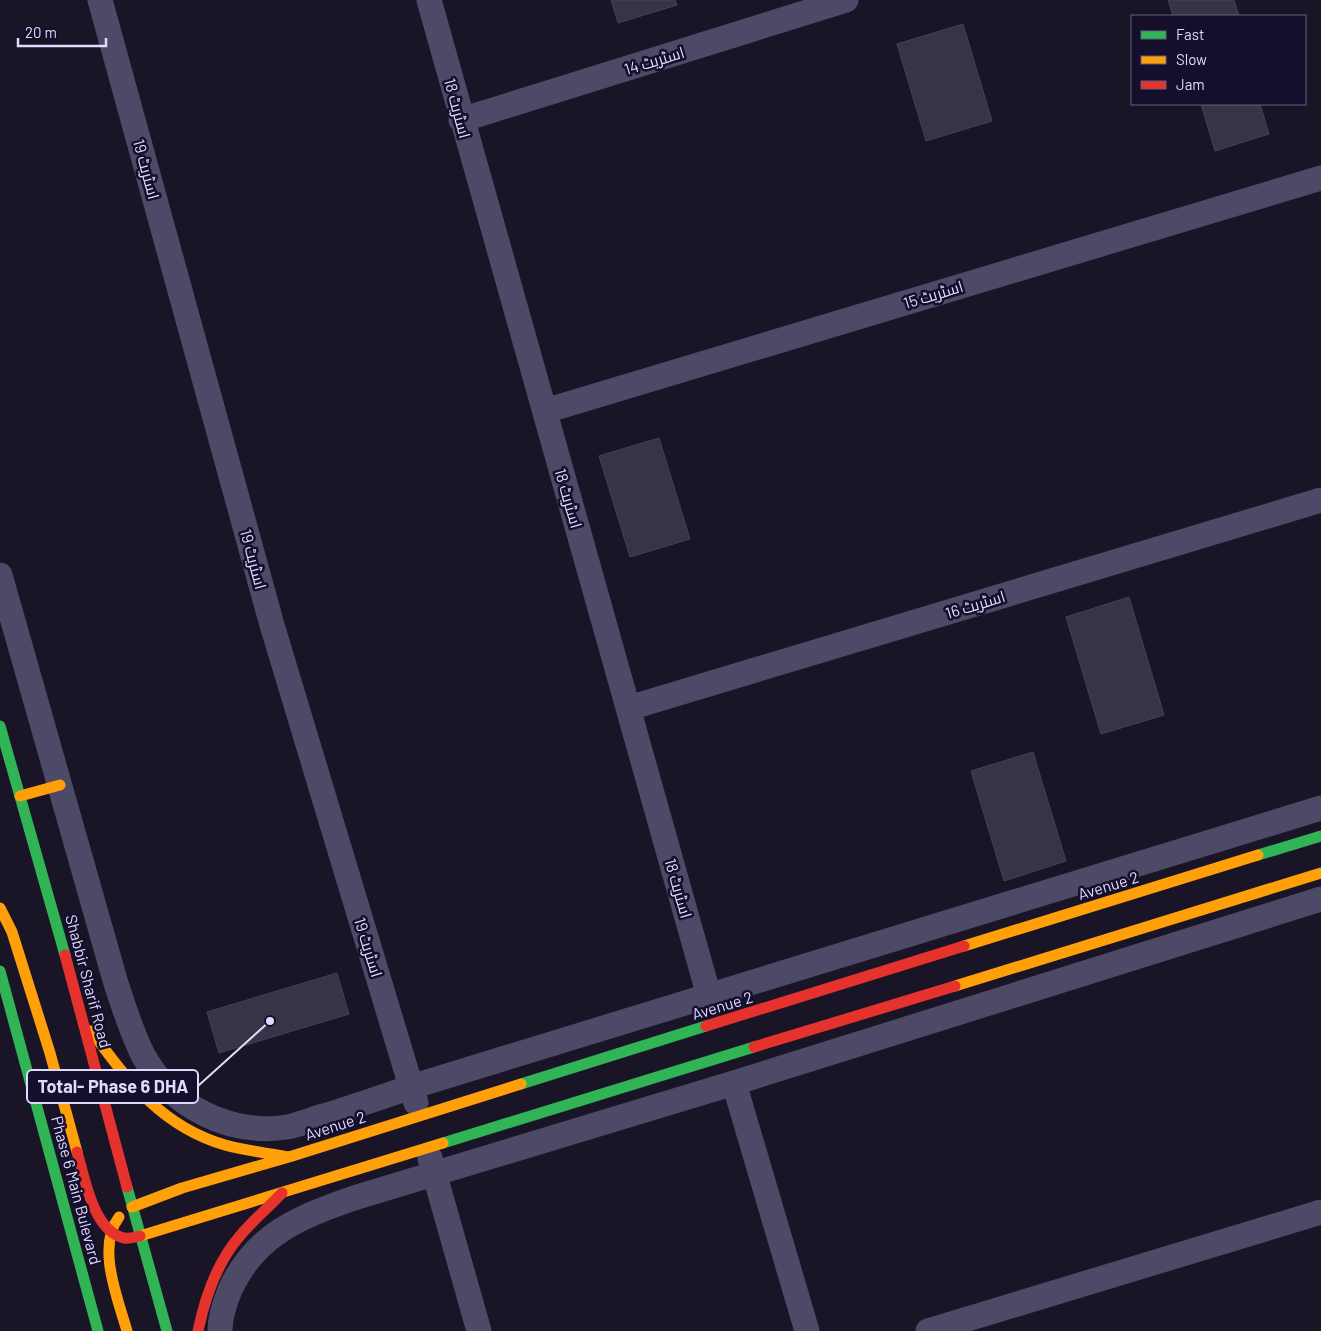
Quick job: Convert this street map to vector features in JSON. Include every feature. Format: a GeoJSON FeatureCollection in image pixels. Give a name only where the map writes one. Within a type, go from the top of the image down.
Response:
{"type":"FeatureCollection","features":[{"type":"Feature","properties":{"kind":"main road","name":"Shabbir Sharif Road"},"geometry":{"type":"LineString","coordinates":[[0,726],[83,1020],[140,1236],[168,1331]]}},
{"type":"Feature","properties":{"kind":"main road"},"geometry":{"type":"LineString","coordinates":[[20,796],[60,784]]}},
{"type":"Feature","properties":{"kind":"main road","name":"Avenue 2"},"geometry":{"type":"LineString","coordinates":[[132,1206],[182,1188],[289,1157],[1321,836]]}},
{"type":"Feature","properties":{"kind":"main road"},"geometry":{"type":"LineString","coordinates":[[0,908],[12,932],[50,1053],[91,1199],[100,1219],[111,1230],[125,1238],[140,1236],[282,1193],[1321,873]]}},
{"type":"Feature","properties":{"kind":"main road","name":"Phase 6 Main Bulevard"},"geometry":{"type":"LineString","coordinates":[[0,971],[98,1331]]}},
{"type":"Feature","properties":{"kind":"main road"},"geometry":{"type":"LineString","coordinates":[[83,1020],[144,1099],[166,1117],[186,1130],[225,1145],[289,1157]]}},
{"type":"Feature","properties":{"kind":"main road"},"geometry":{"type":"LineString","coordinates":[[198,1331],[209,1288],[225,1256],[235,1242],[282,1193]]}},
{"type":"Feature","properties":{"kind":"main road"},"geometry":{"type":"LineString","coordinates":[[127,1331],[110,1260],[109,1241],[111,1230],[120,1215],[132,1206]]}},
{"type":"Feature","properties":{"kind":"street","name":"اسٹریٹ 19"},"geometry":{"type":"LineString","coordinates":[[100,0],[272,625],[419,1115]]}},
{"type":"Feature","properties":{"kind":"street","name":"اسٹریٹ 18"},"geometry":{"type":"LineString","coordinates":[[429,0],[461,120],[545,411],[709,996]]}},
{"type":"Feature","properties":{"kind":"street","name":"اسٹریٹ 14"},"geometry":{"type":"LineString","coordinates":[[461,120],[846,0]]}},
{"type":"Feature","properties":{"kind":"street","name":"اسٹریٹ 15"},"geometry":{"type":"LineString","coordinates":[[545,411],[1321,178]]}},
{"type":"Feature","properties":{"kind":"street","name":"اسٹریٹ 16"},"geometry":{"type":"LineString","coordinates":[[629,708],[1321,500]]}},
{"type":"Feature","properties":{"kind":"street"},"geometry":{"type":"LineString","coordinates":[[0,575],[115,980],[133,1034],[160,1081],[178,1097],[201,1113],[222,1122],[261,1129],[288,1126],[1321,808]]}},
{"type":"Feature","properties":{"kind":"street"},"geometry":{"type":"LineString","coordinates":[[220,1331],[220,1323],[227,1298],[238,1272],[270,1236],[312,1213],[354,1198],[734,1083],[1321,899]]}},
{"type":"Feature","properties":{"kind":"street"},"geometry":{"type":"LineString","coordinates":[[734,1083],[807,1331]]}},
{"type":"Feature","properties":{"kind":"street"},"geometry":{"type":"LineString","coordinates":[[427,1148],[479,1331]]}},
{"type":"Feature","properties":{"kind":"street"},"geometry":{"type":"LineString","coordinates":[[928,1331],[1321,1212]]}},
{"type":"Feature","properties":{"kind":"building"},"geometry":{"type":"Polygon","coordinates":[[[611,0],[675,0],[677,5],[618,23],[611,0]]]}},
{"type":"Feature","properties":{"kind":"building"},"geometry":{"type":"Polygon","coordinates":[[[1168,0],[1234,0],[1239,15],[1173,15],[1168,0]]]}},
{"type":"Feature","properties":{"kind":"building"},"geometry":{"type":"Polygon","coordinates":[[[963,24],[992,121],[926,141],[897,44],[963,24]]]}},
{"type":"Feature","properties":{"kind":"building"},"geometry":{"type":"Polygon","coordinates":[[[1201,105],[1260,105],[1269,134],[1215,151],[1201,105]]]}},
{"type":"Feature","properties":{"kind":"building"},"geometry":{"type":"Polygon","coordinates":[[[659,438],[690,539],[630,557],[599,456],[659,438]]]}},
{"type":"Feature","properties":{"kind":"building"},"geometry":{"type":"Polygon","coordinates":[[[1129,597],[1164,715],[1101,734],[1066,617],[1129,597]]]}},
{"type":"Feature","properties":{"kind":"building"},"geometry":{"type":"Polygon","coordinates":[[[1033,752],[1066,861],[1004,881],[971,771],[1033,752]]]}},
{"type":"Feature","properties":{"kind":"building"},"geometry":{"type":"Polygon","coordinates":[[[337,973],[349,1014],[219,1053],[207,1012],[337,973]]]}},
{"type":"Feature","properties":{"kind":"traffic: fast"},"geometry":{"type":"LineString","coordinates":[[0,726],[65,955]]}},
{"type":"Feature","properties":{"kind":"traffic: fast"},"geometry":{"type":"LineString","coordinates":[[1258,855],[1321,836]]}},
{"type":"Feature","properties":{"kind":"traffic: fast"},"geometry":{"type":"LineString","coordinates":[[0,971],[98,1331]]}},
{"type":"Feature","properties":{"kind":"traffic: fast"},"geometry":{"type":"LineString","coordinates":[[521,1084],[706,1026]]}},
{"type":"Feature","properties":{"kind":"traffic: fast"},"geometry":{"type":"LineString","coordinates":[[443,1143],[754,1047]]}},
{"type":"Feature","properties":{"kind":"traffic: fast"},"geometry":{"type":"LineString","coordinates":[[127,1187],[167,1331]]}},
{"type":"Feature","properties":{"kind":"traffic: slow"},"geometry":{"type":"LineString","coordinates":[[20,796],[60,785]]}},
{"type":"Feature","properties":{"kind":"traffic: slow"},"geometry":{"type":"LineString","coordinates":[[964,946],[1258,855]]}},
{"type":"Feature","properties":{"kind":"traffic: slow"},"geometry":{"type":"LineString","coordinates":[[955,986],[1321,873]]}},
{"type":"Feature","properties":{"kind":"traffic: slow"},"geometry":{"type":"LineString","coordinates":[[0,908],[12,932],[50,1053],[77,1152]]}},
{"type":"Feature","properties":{"kind":"traffic: slow"},"geometry":{"type":"LineString","coordinates":[[91,1031],[119,1068],[148,1100],[182,1126],[202,1137],[225,1145],[289,1157]]}},
{"type":"Feature","properties":{"kind":"traffic: slow"},"geometry":{"type":"LineString","coordinates":[[132,1207],[182,1188],[289,1157],[521,1084]]}},
{"type":"Feature","properties":{"kind":"traffic: slow"},"geometry":{"type":"LineString","coordinates":[[140,1236],[443,1143]]}},
{"type":"Feature","properties":{"kind":"traffic: slow"},"geometry":{"type":"LineString","coordinates":[[119,1217],[112,1229],[109,1243],[109,1258],[114,1289],[127,1331]]}},
{"type":"Feature","properties":{"kind":"traffic: jam"},"geometry":{"type":"LineString","coordinates":[[706,1026],[964,946]]}},
{"type":"Feature","properties":{"kind":"traffic: jam"},"geometry":{"type":"LineString","coordinates":[[65,955],[127,1187]]}},
{"type":"Feature","properties":{"kind":"traffic: jam"},"geometry":{"type":"LineString","coordinates":[[754,1047],[955,986]]}},
{"type":"Feature","properties":{"kind":"traffic: jam"},"geometry":{"type":"LineString","coordinates":[[77,1152],[87,1189],[98,1215],[105,1225],[113,1233],[124,1238],[140,1236]]}},
{"type":"Feature","properties":{"kind":"traffic: jam"},"geometry":{"type":"LineString","coordinates":[[198,1331],[208,1293],[224,1258],[244,1231],[282,1193]]}},
{"type":"Feature","properties":{"kind":"place","name":"Total- Phase 6 DHA"},"geometry":{"type":"Point","coordinates":[270,1021]}}]}
